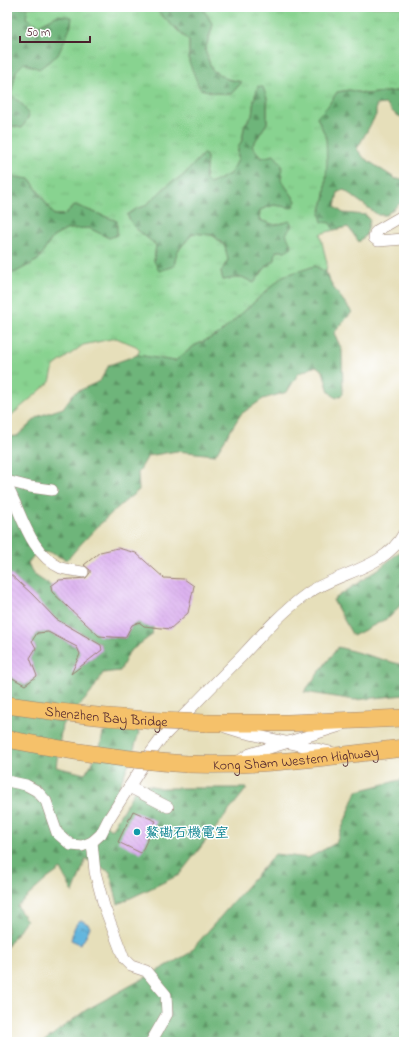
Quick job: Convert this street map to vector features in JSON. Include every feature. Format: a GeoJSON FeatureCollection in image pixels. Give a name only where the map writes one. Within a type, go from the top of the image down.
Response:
{"type":"FeatureCollection","features":[{"type":"Feature","properties":{"kind":"highway","name":"Shenzhen Bay Bridge"},"geometry":{"type":"LineString","coordinates":[[7,705],[60,713],[122,719],[209,723]]}},
{"type":"Feature","properties":{"kind":"highway"},"geometry":{"type":"LineString","coordinates":[[209,723],[263,723],[404,718]]}},
{"type":"Feature","properties":{"kind":"highway","name":"Kong Sham Western Highway"},"geometry":{"type":"LineString","coordinates":[[7,739],[119,759],[187,764],[234,764],[290,761],[404,748]]}},
{"type":"Feature","properties":{"kind":"street"},"geometry":{"type":"LineString","coordinates":[[404,215],[378,230],[375,233],[374,238],[378,241],[404,239]]}},
{"type":"Feature","properties":{"kind":"street"},"geometry":{"type":"LineString","coordinates":[[7,481],[30,487],[52,490]]}},
{"type":"Feature","properties":{"kind":"street"},"geometry":{"type":"LineString","coordinates":[[7,486],[16,502],[34,544],[47,559],[62,568],[83,572]]}},
{"type":"Feature","properties":{"kind":"street"},"geometry":{"type":"LineString","coordinates":[[7,781],[26,785],[37,791],[46,801],[57,833],[71,845],[82,846],[92,842],[101,834],[108,820],[161,739],[266,629],[294,604],[316,588],[378,561],[391,551],[404,533]]}},
{"type":"Feature","properties":{"kind":"street"},"geometry":{"type":"LineString","coordinates":[[234,764],[250,754],[353,720]]}},
{"type":"Feature","properties":{"kind":"street"},"geometry":{"type":"LineString","coordinates":[[209,723],[241,732],[352,754]]}},
{"type":"Feature","properties":{"kind":"street"},"geometry":{"type":"LineString","coordinates":[[129,787],[168,807]]}},
{"type":"Feature","properties":{"kind":"street"},"geometry":{"type":"LineString","coordinates":[[92,842],[95,872],[104,906],[124,959],[131,966],[146,972],[166,995],[168,1014],[151,1042]]}},
{"type":"Feature","properties":{"kind":"green space"},"geometry":{"type":"Polygon","coordinates":[[[7,7],[28,7],[26,18],[39,25],[58,15],[72,17],[71,26],[58,55],[39,69],[24,63],[16,71],[11,95],[23,105],[29,116],[22,128],[7,125],[7,7]]]}},
{"type":"Feature","properties":{"kind":"green space"},"geometry":{"type":"Polygon","coordinates":[[[28,7],[153,7],[189,41],[189,62],[215,93],[231,94],[242,82],[227,79],[212,70],[205,50],[213,25],[202,7],[404,7],[404,86],[397,91],[366,94],[349,90],[337,92],[328,106],[317,117],[326,138],[328,154],[327,182],[322,207],[334,230],[320,234],[327,263],[326,272],[315,266],[283,276],[219,334],[194,346],[175,361],[137,355],[140,350],[136,346],[116,338],[83,345],[54,366],[50,382],[7,419],[7,270],[14,273],[38,260],[53,237],[68,229],[89,228],[110,238],[117,221],[75,205],[64,215],[54,215],[30,179],[7,177],[7,125],[22,128],[23,105],[11,95],[16,71],[24,63],[58,15],[39,25],[26,18],[28,7]],[[259,86],[254,100],[252,116],[245,124],[242,140],[238,148],[238,160],[230,174],[210,184],[205,178],[207,158],[204,153],[182,177],[170,183],[145,206],[136,209],[134,227],[156,245],[154,261],[174,266],[177,252],[193,233],[212,235],[225,246],[228,260],[221,272],[223,280],[242,277],[254,283],[265,268],[275,260],[275,251],[285,251],[275,225],[259,220],[260,210],[274,205],[292,207],[296,201],[281,180],[252,146],[267,123],[267,98],[259,86]]]}},
{"type":"Feature","properties":{"kind":"green space"},"geometry":{"type":"Polygon","coordinates":[[[153,7],[202,7],[213,25],[205,50],[212,70],[227,79],[242,82],[231,94],[215,93],[200,89],[189,62],[189,41],[153,7]]]}},
{"type":"Feature","properties":{"kind":"green space"},"geometry":{"type":"Polygon","coordinates":[[[258,86],[263,87],[267,98],[267,123],[252,146],[261,158],[274,155],[282,164],[281,180],[296,201],[292,208],[274,205],[260,210],[259,220],[275,225],[290,221],[292,226],[286,234],[292,247],[285,251],[276,251],[275,260],[265,268],[254,283],[242,277],[223,280],[221,272],[228,260],[225,246],[213,235],[193,233],[177,252],[174,266],[159,271],[154,261],[156,245],[134,227],[127,215],[136,209],[145,206],[170,183],[182,177],[204,153],[207,158],[205,178],[210,184],[230,174],[238,160],[238,148],[242,140],[245,124],[252,116],[258,86]]]}},
{"type":"Feature","properties":{"kind":"green space"},"geometry":{"type":"Polygon","coordinates":[[[404,86],[404,118],[396,115],[385,104],[376,105],[376,115],[357,149],[364,158],[396,179],[404,179],[404,200],[386,215],[378,215],[344,190],[338,192],[335,207],[343,213],[366,215],[370,220],[366,235],[359,242],[348,227],[334,230],[330,223],[322,222],[320,214],[325,196],[327,162],[326,137],[317,117],[328,106],[337,92],[349,90],[366,94],[397,91],[404,86]]]}},
{"type":"Feature","properties":{"kind":"green space"},"geometry":{"type":"Polygon","coordinates":[[[7,176],[30,179],[54,215],[64,215],[75,205],[117,221],[117,235],[109,238],[89,228],[68,229],[53,237],[38,260],[14,273],[7,270],[7,176]]]}},
{"type":"Feature","properties":{"kind":"green space"},"geometry":{"type":"Polygon","coordinates":[[[315,266],[326,272],[333,287],[352,312],[334,333],[342,350],[343,394],[336,398],[329,392],[323,371],[316,366],[298,374],[287,392],[263,399],[241,414],[215,455],[177,451],[148,456],[138,473],[139,490],[101,523],[67,560],[49,552],[35,554],[28,563],[33,574],[51,586],[52,592],[84,622],[106,637],[125,638],[132,625],[139,622],[144,626],[153,627],[152,635],[129,652],[120,671],[103,673],[91,693],[62,725],[56,767],[85,774],[99,752],[103,733],[124,722],[139,732],[132,756],[119,787],[100,818],[111,830],[139,783],[160,788],[247,788],[179,875],[118,904],[110,872],[86,859],[73,893],[61,869],[47,879],[17,906],[26,920],[7,947],[7,675],[25,685],[37,676],[30,658],[36,648],[32,641],[37,633],[48,632],[77,647],[80,654],[74,666],[78,669],[102,650],[101,644],[56,619],[7,571],[7,437],[17,436],[39,416],[63,408],[74,393],[100,381],[109,365],[137,355],[175,361],[194,346],[219,334],[283,276],[315,266]]]}},
{"type":"Feature","properties":{"kind":"green space"},"geometry":{"type":"Polygon","coordinates":[[[404,548],[404,601],[390,617],[353,636],[333,600],[381,567],[404,548]]]}},
{"type":"Feature","properties":{"kind":"green space"},"geometry":{"type":"Polygon","coordinates":[[[338,647],[399,664],[404,664],[404,695],[355,700],[304,692],[338,647]]]}},
{"type":"Feature","properties":{"kind":"green space"},"geometry":{"type":"Polygon","coordinates":[[[404,779],[404,1042],[43,1042],[86,1010],[188,954],[275,854],[308,858],[336,843],[357,791],[404,779]]]}},
{"type":"Feature","properties":{"kind":"water"},"geometry":{"type":"Polygon","coordinates":[[[81,920],[90,927],[84,940],[80,944],[71,940],[75,926],[81,920]]]}},
{"type":"Feature","properties":{"kind":"building"},"geometry":{"type":"Polygon","coordinates":[[[118,548],[136,553],[164,578],[184,579],[194,586],[188,613],[170,629],[144,626],[139,622],[132,625],[125,638],[99,636],[52,592],[51,586],[59,580],[86,578],[90,573],[90,570],[84,565],[100,552],[118,548]]]}},
{"type":"Feature","properties":{"kind":"building"},"geometry":{"type":"Polygon","coordinates":[[[7,571],[56,619],[101,645],[102,650],[71,674],[80,654],[77,647],[48,632],[37,633],[32,641],[36,648],[30,658],[37,676],[25,685],[7,675],[7,571]]]}},
{"type":"Feature","properties":{"kind":"building","name":"鰲磡石機電室"},"geometry":{"type":"Polygon","coordinates":[[[133,811],[156,821],[141,853],[118,842],[133,811]]]}},
{"type":"Feature","properties":{"kind":"place","name":"鰲磡石機電室"},"geometry":{"type":"Point","coordinates":[137,832]}}]}
